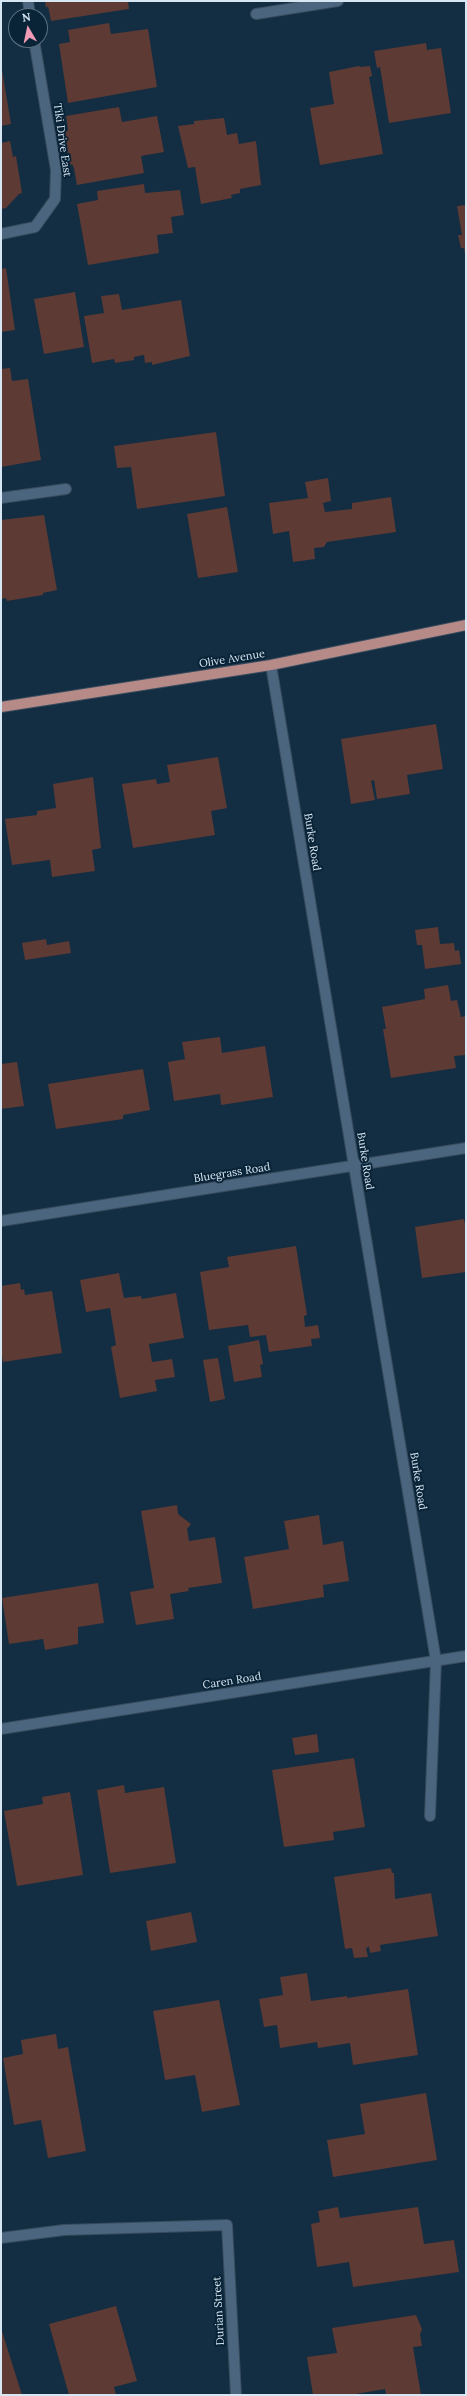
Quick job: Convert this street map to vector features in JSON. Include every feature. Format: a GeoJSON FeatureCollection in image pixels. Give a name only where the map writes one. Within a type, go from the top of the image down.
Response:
{"type":"FeatureCollection","features":[{"type":"Feature","properties":{"kind":"main road","name":"Olive Avenue"},"geometry":{"type":"LineString","coordinates":[[1,707],[271,665],[466,625]]}},
{"type":"Feature","properties":{"kind":"street"},"geometry":{"type":"LineString","coordinates":[[256,14],[338,1]]}},
{"type":"Feature","properties":{"kind":"street","name":"Tiki Drive East"},"geometry":{"type":"LineString","coordinates":[[1,234],[35,227],[55,199],[56,170],[35,48]]}},
{"type":"Feature","properties":{"kind":"street"},"geometry":{"type":"LineString","coordinates":[[1,498],[66,490]]}},
{"type":"Feature","properties":{"kind":"street","name":"Burke Road"},"geometry":{"type":"LineString","coordinates":[[271,665],[436,1661],[430,1816]]}},
{"type":"Feature","properties":{"kind":"street","name":"Bluegrass Road"},"geometry":{"type":"LineString","coordinates":[[1,1221],[466,1148]]}},
{"type":"Feature","properties":{"kind":"street","name":"Caren Road"},"geometry":{"type":"LineString","coordinates":[[1,1729],[466,1656]]}},
{"type":"Feature","properties":{"kind":"street","name":"Durian Street"},"geometry":{"type":"LineString","coordinates":[[1,2238],[64,2230],[227,2225],[236,2395]]}},
{"type":"Feature","properties":{"kind":"building"},"geometry":{"type":"Polygon","coordinates":[[[45,1],[128,1],[129,9],[51,21],[48,6],[46,8],[45,1]]]}},
{"type":"Feature","properties":{"kind":"building"},"geometry":{"type":"Polygon","coordinates":[[[109,23],[111,34],[148,29],[157,87],[68,103],[59,44],[70,42],[68,30],[109,23]]]}},
{"type":"Feature","properties":{"kind":"building"},"geometry":{"type":"Polygon","coordinates":[[[426,43],[427,50],[441,48],[451,113],[389,123],[380,67],[377,68],[374,51],[426,43]]]}},
{"type":"Feature","properties":{"kind":"building"},"geometry":{"type":"Polygon","coordinates":[[[1,64],[11,124],[1,126],[1,64]]]}},
{"type":"Feature","properties":{"kind":"building"},"geometry":{"type":"Polygon","coordinates":[[[359,66],[370,66],[372,76],[369,77],[383,154],[320,165],[310,108],[334,104],[329,72],[359,66]]]}},
{"type":"Feature","properties":{"kind":"building"},"geometry":{"type":"Polygon","coordinates":[[[119,107],[122,122],[157,116],[164,152],[141,156],[144,173],[77,185],[74,168],[72,164],[70,165],[64,133],[68,130],[66,116],[119,107]]]}},
{"type":"Feature","properties":{"kind":"building"},"geometry":{"type":"Polygon","coordinates":[[[224,118],[227,135],[237,133],[239,144],[256,141],[261,185],[240,189],[240,193],[231,195],[232,198],[201,204],[195,167],[188,168],[178,126],[194,124],[194,121],[224,118]]]}},
{"type":"Feature","properties":{"kind":"building"},"geometry":{"type":"Polygon","coordinates":[[[10,141],[13,157],[16,156],[22,193],[19,194],[6,208],[1,209],[1,143],[10,141]]]}},
{"type":"Feature","properties":{"kind":"building"},"geometry":{"type":"Polygon","coordinates":[[[144,184],[145,193],[180,190],[184,215],[171,217],[173,233],[157,235],[159,253],[88,265],[77,204],[98,200],[97,191],[144,184]]]}},
{"type":"Feature","properties":{"kind":"building"},"geometry":{"type":"Polygon","coordinates":[[[466,205],[465,254],[464,248],[461,248],[458,235],[462,235],[457,206],[466,205]]]}},
{"type":"Feature","properties":{"kind":"building"},"geometry":{"type":"Polygon","coordinates":[[[6,268],[15,330],[1,332],[1,269],[6,268]]]}},
{"type":"Feature","properties":{"kind":"building"},"geometry":{"type":"Polygon","coordinates":[[[75,292],[84,347],[44,354],[34,299],[75,292]]]}},
{"type":"Feature","properties":{"kind":"building"},"geometry":{"type":"Polygon","coordinates":[[[119,294],[122,310],[181,300],[190,356],[152,365],[152,362],[145,363],[144,355],[134,357],[134,360],[115,363],[114,359],[92,363],[84,316],[104,313],[101,296],[119,294]]]}},
{"type":"Feature","properties":{"kind":"building"},"geometry":{"type":"Polygon","coordinates":[[[10,368],[12,381],[28,379],[41,460],[1,467],[1,369],[10,368]]]}},
{"type":"Feature","properties":{"kind":"building"},"geometry":{"type":"Polygon","coordinates":[[[216,432],[225,496],[137,509],[131,467],[117,468],[114,446],[216,432]]]}},
{"type":"Feature","properties":{"kind":"building"},"geometry":{"type":"Polygon","coordinates":[[[328,478],[331,501],[323,503],[325,512],[352,509],[352,503],[391,497],[396,532],[327,542],[324,547],[314,548],[315,559],[293,562],[289,531],[273,534],[269,503],[308,498],[305,482],[328,478]]]}},
{"type":"Feature","properties":{"kind":"building"},"geometry":{"type":"Polygon","coordinates":[[[227,507],[238,572],[198,578],[187,514],[227,507]]]}},
{"type":"Feature","properties":{"kind":"building"},"geometry":{"type":"Polygon","coordinates":[[[44,515],[57,590],[43,593],[43,595],[7,601],[6,598],[1,599],[1,520],[44,515]]]}},
{"type":"Feature","properties":{"kind":"building"},"geometry":{"type":"Polygon","coordinates":[[[436,724],[443,769],[407,775],[410,794],[377,799],[374,780],[371,781],[375,800],[351,804],[341,739],[436,724]]]}},
{"type":"Feature","properties":{"kind":"building"},"geometry":{"type":"Polygon","coordinates":[[[218,757],[227,808],[211,811],[215,835],[133,848],[122,784],[156,779],[157,784],[170,782],[167,765],[218,757]]]}},
{"type":"Feature","properties":{"kind":"building"},"geometry":{"type":"Polygon","coordinates":[[[93,777],[101,848],[92,850],[95,871],[52,877],[50,860],[12,865],[5,819],[37,815],[37,811],[56,808],[53,784],[93,777]]]}},
{"type":"Feature","properties":{"kind":"building"},"geometry":{"type":"Polygon","coordinates":[[[438,927],[440,944],[454,943],[455,951],[459,950],[461,964],[425,969],[422,945],[417,945],[415,930],[438,927]]]}},
{"type":"Feature","properties":{"kind":"building"},"geometry":{"type":"Polygon","coordinates":[[[46,939],[47,945],[69,941],[71,953],[25,960],[22,943],[46,939]]]}},
{"type":"Feature","properties":{"kind":"building"},"geometry":{"type":"Polygon","coordinates":[[[448,985],[451,1001],[457,1000],[461,1017],[466,1016],[466,1055],[454,1056],[456,1068],[391,1078],[383,1029],[386,1029],[382,1007],[425,999],[424,989],[448,985]]]}},
{"type":"Feature","properties":{"kind":"building"},"geometry":{"type":"Polygon","coordinates":[[[220,1037],[222,1053],[265,1046],[273,1097],[221,1105],[220,1094],[174,1101],[168,1062],[185,1059],[182,1042],[220,1037]]]}},
{"type":"Feature","properties":{"kind":"building"},"geometry":{"type":"Polygon","coordinates":[[[17,1062],[24,1106],[1,1109],[1,1064],[17,1062]]]}},
{"type":"Feature","properties":{"kind":"building"},"geometry":{"type":"Polygon","coordinates":[[[143,1069],[150,1110],[123,1115],[123,1119],[56,1129],[48,1084],[143,1069]]]}},
{"type":"Feature","properties":{"kind":"building"},"geometry":{"type":"Polygon","coordinates":[[[464,1219],[466,1229],[466,1272],[422,1278],[415,1227],[464,1219]]]}},
{"type":"Feature","properties":{"kind":"building"},"geometry":{"type":"Polygon","coordinates":[[[296,1246],[307,1315],[304,1316],[305,1327],[318,1325],[320,1338],[311,1339],[312,1346],[269,1352],[266,1335],[250,1337],[248,1325],[209,1330],[200,1272],[229,1267],[227,1257],[296,1246]]]}},
{"type":"Feature","properties":{"kind":"building"},"geometry":{"type":"Polygon","coordinates":[[[119,1273],[124,1298],[141,1296],[142,1299],[176,1293],[184,1338],[149,1344],[152,1362],[172,1359],[175,1377],[155,1380],[157,1391],[120,1398],[111,1347],[116,1345],[110,1308],[86,1312],[80,1280],[119,1273]]]}},
{"type":"Feature","properties":{"kind":"building"},"geometry":{"type":"Polygon","coordinates":[[[20,1283],[21,1290],[24,1289],[25,1295],[52,1291],[62,1353],[3,1362],[1,1350],[1,1286],[20,1283]]]}},
{"type":"Feature","properties":{"kind":"building"},"geometry":{"type":"Polygon","coordinates":[[[259,1340],[263,1364],[260,1365],[262,1377],[234,1382],[228,1346],[259,1340]]]}},
{"type":"Feature","properties":{"kind":"building"},"geometry":{"type":"Polygon","coordinates":[[[218,1358],[225,1399],[210,1402],[203,1360],[218,1358]]]}},
{"type":"Feature","properties":{"kind":"building"},"geometry":{"type":"Polygon","coordinates":[[[177,1505],[178,1514],[191,1524],[187,1529],[189,1541],[215,1537],[222,1583],[188,1588],[189,1591],[170,1594],[174,1619],[136,1625],[130,1592],[154,1588],[141,1511],[177,1505]]]}},
{"type":"Feature","properties":{"kind":"building"},"geometry":{"type":"Polygon","coordinates":[[[319,1515],[323,1545],[343,1541],[349,1581],[323,1585],[324,1597],[253,1609],[244,1557],[289,1549],[284,1521],[319,1515]]]}},
{"type":"Feature","properties":{"kind":"building"},"geometry":{"type":"Polygon","coordinates":[[[98,1583],[104,1623],[78,1627],[78,1644],[45,1650],[43,1639],[9,1644],[2,1598],[98,1583]]]}},
{"type":"Feature","properties":{"kind":"building"},"geometry":{"type":"Polygon","coordinates":[[[317,1734],[319,1752],[295,1755],[292,1738],[317,1734]]]}},
{"type":"Feature","properties":{"kind":"building"},"geometry":{"type":"Polygon","coordinates":[[[354,1758],[365,1827],[333,1832],[334,1840],[284,1847],[272,1770],[354,1758]]]}},
{"type":"Feature","properties":{"kind":"building"},"geometry":{"type":"Polygon","coordinates":[[[124,1785],[125,1793],[164,1787],[176,1863],[110,1873],[97,1790],[124,1785]]]}},
{"type":"Feature","properties":{"kind":"building"},"geometry":{"type":"Polygon","coordinates":[[[70,1792],[83,1875],[17,1886],[4,1811],[43,1804],[42,1797],[70,1792]]]}},
{"type":"Feature","properties":{"kind":"building"},"geometry":{"type":"Polygon","coordinates":[[[391,1868],[392,1873],[394,1873],[395,1899],[431,1893],[438,1936],[380,1945],[381,1951],[370,1953],[369,1947],[366,1948],[368,1957],[354,1958],[352,1948],[345,1949],[334,1877],[391,1868]]]}},
{"type":"Feature","properties":{"kind":"building"},"geometry":{"type":"Polygon","coordinates":[[[191,1912],[197,1942],[151,1951],[146,1921],[191,1912]]]}},
{"type":"Feature","properties":{"kind":"building"},"geometry":{"type":"Polygon","coordinates":[[[307,1973],[311,2001],[347,1996],[347,1998],[408,1989],[418,2055],[353,2065],[350,2043],[318,2048],[317,2042],[280,2048],[277,2025],[264,2027],[259,1999],[283,1995],[280,1977],[307,1973]]]}},
{"type":"Feature","properties":{"kind":"building"},"geometry":{"type":"Polygon","coordinates":[[[219,2000],[240,2105],[202,2112],[195,2075],[165,2080],[153,2011],[219,2000]]]}},
{"type":"Feature","properties":{"kind":"building"},"geometry":{"type":"Polygon","coordinates":[[[56,2034],[58,2049],[68,2047],[86,2151],[48,2158],[41,2120],[14,2125],[3,2058],[23,2054],[21,2040],[56,2034]]]}},
{"type":"Feature","properties":{"kind":"building"},"geometry":{"type":"Polygon","coordinates":[[[426,2093],[437,2160],[333,2177],[327,2140],[365,2134],[360,2104],[426,2093]]]}},
{"type":"Feature","properties":{"kind":"building"},"geometry":{"type":"Polygon","coordinates":[[[338,2207],[340,2218],[418,2207],[424,2244],[454,2240],[459,2272],[353,2287],[349,2262],[317,2267],[311,2224],[320,2222],[318,2211],[338,2207]]]}},
{"type":"Feature","properties":{"kind":"building"},"geometry":{"type":"Polygon","coordinates":[[[116,2306],[137,2381],[114,2387],[116,2395],[69,2395],[49,2324],[116,2306]]]}},
{"type":"Feature","properties":{"kind":"building"},"geometry":{"type":"Polygon","coordinates":[[[416,2315],[422,2329],[420,2334],[422,2346],[413,2347],[421,2395],[386,2395],[385,2389],[350,2395],[313,2395],[307,2357],[337,2353],[332,2328],[416,2315]]]}},
{"type":"Feature","properties":{"kind":"building"},"geometry":{"type":"Polygon","coordinates":[[[1,2328],[22,2395],[1,2395],[1,2328]]]}}]}
